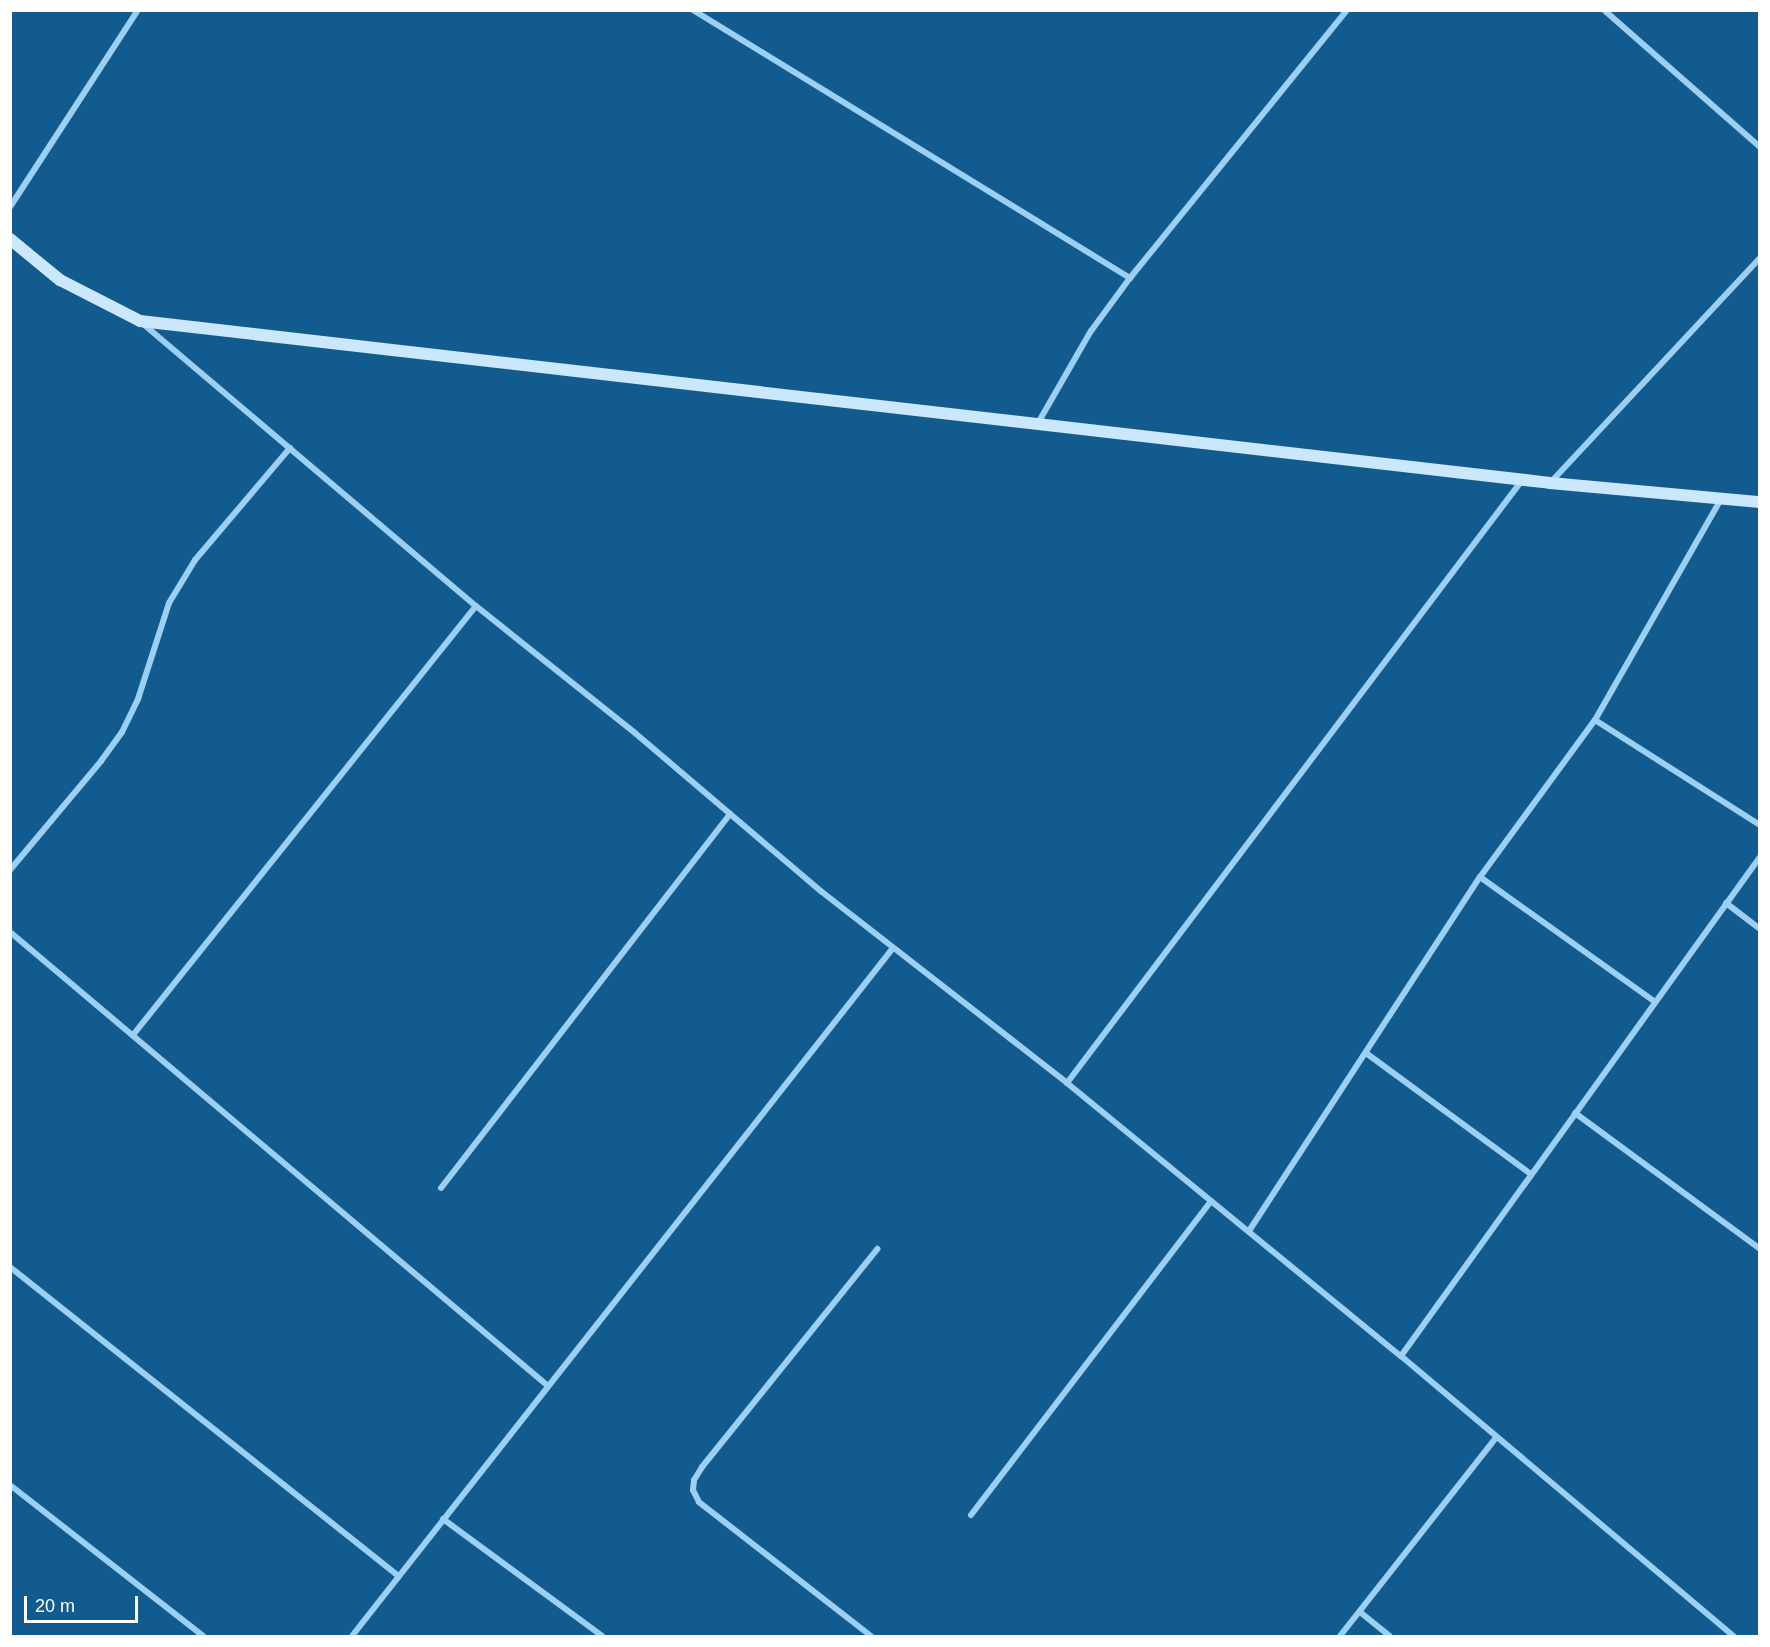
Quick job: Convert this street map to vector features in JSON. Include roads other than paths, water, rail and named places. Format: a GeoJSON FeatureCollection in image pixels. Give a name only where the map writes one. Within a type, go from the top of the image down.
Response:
{"type":"FeatureCollection","features":[{"type":"Feature","properties":{"kind":"street"},"geometry":{"type":"LineString","coordinates":[[10,207],[138,10]]}},
{"type":"Feature","properties":{"kind":"street"},"geometry":{"type":"LineString","coordinates":[[693,10],[1130,278]]}},
{"type":"Feature","properties":{"kind":"street"},"geometry":{"type":"LineString","coordinates":[[1038,423],[1091,332],[1130,278],[1347,10]]}},
{"type":"Feature","properties":{"kind":"street"},"geometry":{"type":"LineString","coordinates":[[1604,10],[1760,147]]}},
{"type":"Feature","properties":{"kind":"street"},"geometry":{"type":"LineString","coordinates":[[10,239],[60,280],[140,321],[476,606],[635,733],[893,948],[1066,1083],[1249,1231],[1734,1636]]}},
{"type":"Feature","properties":{"kind":"street"},"geometry":{"type":"LineString","coordinates":[[1550,483],[1760,258]]}},
{"type":"Feature","properties":{"kind":"street"},"geometry":{"type":"LineString","coordinates":[[140,321],[1550,483],[1760,502]]}},
{"type":"Feature","properties":{"kind":"street"},"geometry":{"type":"LineString","coordinates":[[10,870],[122,732],[138,699],[169,603],[190,568],[290,448]]}},
{"type":"Feature","properties":{"kind":"street"},"geometry":{"type":"LineString","coordinates":[[1066,1083],[1523,479]]}},
{"type":"Feature","properties":{"kind":"street"},"geometry":{"type":"LineString","coordinates":[[1249,1231],[1480,877],[1595,720],[1721,498]]}},
{"type":"Feature","properties":{"kind":"street"},"geometry":{"type":"LineString","coordinates":[[133,1035],[476,606]]}},
{"type":"Feature","properties":{"kind":"street"},"geometry":{"type":"LineString","coordinates":[[1595,720],[1760,825]]}},
{"type":"Feature","properties":{"kind":"street"},"geometry":{"type":"LineString","coordinates":[[441,1188],[730,814]]}},
{"type":"Feature","properties":{"kind":"street"},"geometry":{"type":"LineString","coordinates":[[1401,1356],[1760,857]]}},
{"type":"Feature","properties":{"kind":"street"},"geometry":{"type":"LineString","coordinates":[[1480,877],[1655,1002]]}},
{"type":"Feature","properties":{"kind":"street"},"geometry":{"type":"LineString","coordinates":[[1726,903],[1760,929]]}},
{"type":"Feature","properties":{"kind":"street"},"geometry":{"type":"LineString","coordinates":[[10,932],[548,1386]]}},
{"type":"Feature","properties":{"kind":"street"},"geometry":{"type":"LineString","coordinates":[[352,1636],[893,948]]}},
{"type":"Feature","properties":{"kind":"street"},"geometry":{"type":"LineString","coordinates":[[1366,1053],[1532,1174]]}},
{"type":"Feature","properties":{"kind":"street"},"geometry":{"type":"LineString","coordinates":[[1575,1113],[1760,1249]]}},
{"type":"Feature","properties":{"kind":"street"},"geometry":{"type":"LineString","coordinates":[[971,1515],[1211,1201]]}},
{"type":"Feature","properties":{"kind":"street"},"geometry":{"type":"LineString","coordinates":[[871,1636],[699,1502],[693,1490],[694,1480],[702,1467],[877,1249]]}},
{"type":"Feature","properties":{"kind":"street"},"geometry":{"type":"LineString","coordinates":[[10,1267],[399,1576]]}},
{"type":"Feature","properties":{"kind":"street"},"geometry":{"type":"LineString","coordinates":[[1340,1636],[1496,1438]]}},
{"type":"Feature","properties":{"kind":"street"},"geometry":{"type":"LineString","coordinates":[[10,1485],[203,1636]]}},
{"type":"Feature","properties":{"kind":"street"},"geometry":{"type":"LineString","coordinates":[[444,1519],[602,1636]]}},
{"type":"Feature","properties":{"kind":"street"},"geometry":{"type":"LineString","coordinates":[[1360,1612],[1390,1636]]}}]}
